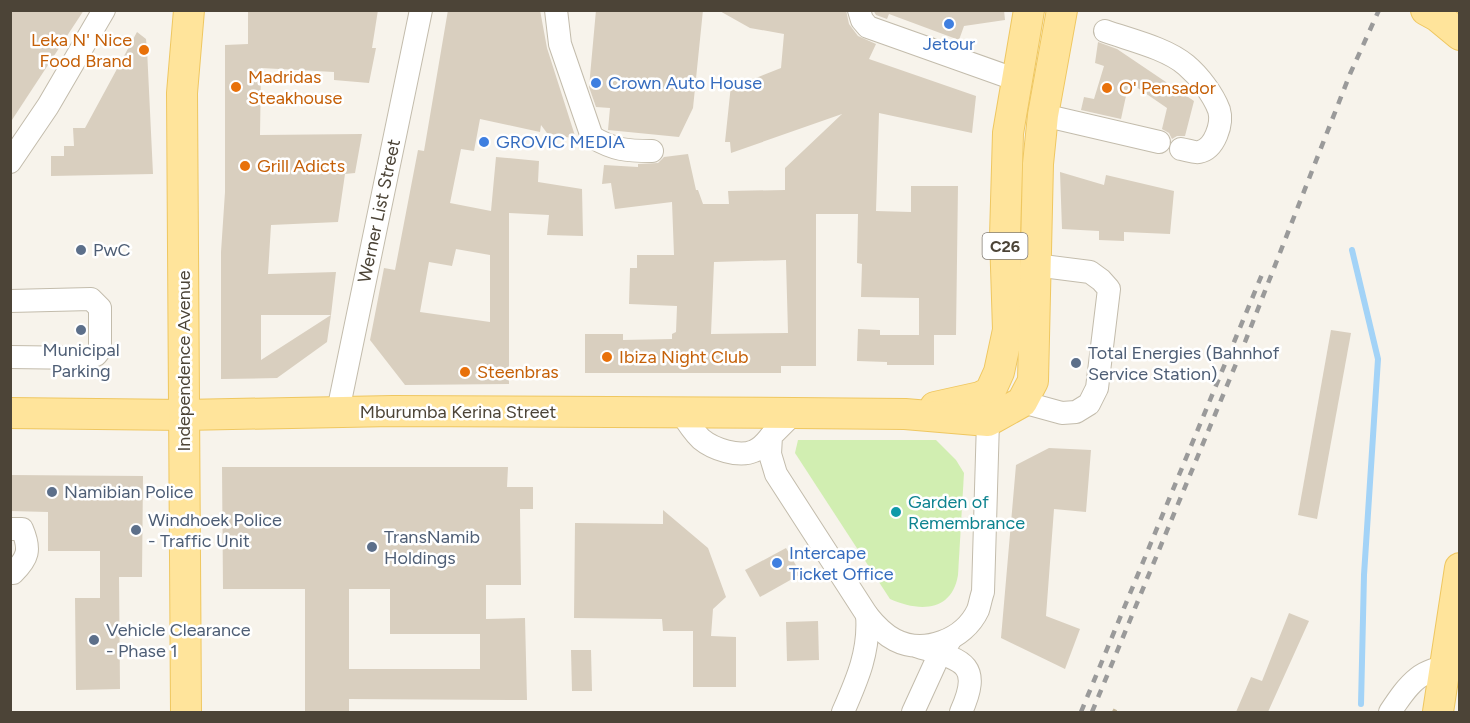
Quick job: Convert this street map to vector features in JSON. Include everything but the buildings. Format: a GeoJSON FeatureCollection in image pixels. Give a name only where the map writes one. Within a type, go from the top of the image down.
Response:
{"type":"FeatureCollection","features":[{"type":"Feature","properties":{"kind":"main road","name":"Independence Avenue"},"geometry":{"type":"LineString","coordinates":[[186,712],[182,93],[189,10]]}},
{"type":"Feature","properties":{"kind":"main road","name":"C26"},"geometry":{"type":"LineString","coordinates":[[984,409],[999,372],[1008,330],[1005,236],[1008,133],[1029,10]]}},
{"type":"Feature","properties":{"kind":"main road","name":"C26"},"geometry":{"type":"LineString","coordinates":[[1022,402],[1033,381],[1038,164],[1043,115],[1062,10]]}},
{"type":"Feature","properties":{"kind":"main road"},"geometry":{"type":"LineString","coordinates":[[1054,55],[1072,28],[1096,21]]}},
{"type":"Feature","properties":{"kind":"main road"},"geometry":{"type":"LineString","coordinates":[[984,409],[1022,402]]}},
{"type":"Feature","properties":{"kind":"main road","name":"Mburumba Kerina Street"},"geometry":{"type":"LineString","coordinates":[[10,413],[184,415],[338,411],[905,414],[984,409]]}},
{"type":"Feature","properties":{"kind":"main road"},"geometry":{"type":"LineString","coordinates":[[1438,712],[1452,667],[1459,576]]}},
{"type":"Feature","properties":{"kind":"street"},"geometry":{"type":"LineString","coordinates":[[90,35],[91,10]]}},
{"type":"Feature","properties":{"kind":"street"},"geometry":{"type":"LineString","coordinates":[[10,162],[48,106],[104,10]]}},
{"type":"Feature","properties":{"kind":"street","name":"Werner List Street"},"geometry":{"type":"LineString","coordinates":[[338,411],[421,10]]}},
{"type":"Feature","properties":{"kind":"street"},"geometry":{"type":"LineString","coordinates":[[556,10],[560,44],[592,137],[609,147],[625,151],[652,151]]}},
{"type":"Feature","properties":{"kind":"street"},"geometry":{"type":"LineString","coordinates":[[859,10],[861,20],[868,27],[1017,80]]}},
{"type":"Feature","properties":{"kind":"street"},"geometry":{"type":"LineString","coordinates":[[1096,21],[1185,64],[1200,80],[1219,109],[1219,128],[1209,147],[1203,151],[1181,149]]}},
{"type":"Feature","properties":{"kind":"street"},"geometry":{"type":"LineString","coordinates":[[1043,115],[1159,142]]}},
{"type":"Feature","properties":{"kind":"street"},"geometry":{"type":"LineString","coordinates":[[1022,402],[1062,413],[1076,412],[1089,404],[1097,388],[1109,289],[1090,272],[1035,265]]}},
{"type":"Feature","properties":{"kind":"street"},"geometry":{"type":"LineString","coordinates":[[10,301],[91,299],[99,308],[100,350],[96,355],[86,358],[10,357]]}},
{"type":"Feature","properties":{"kind":"street"},"geometry":{"type":"LineString","coordinates":[[913,712],[946,645],[967,626],[978,610],[983,592],[984,409]]}},
{"type":"Feature","properties":{"kind":"street"},"geometry":{"type":"LineString","coordinates":[[681,412],[700,438],[710,446],[729,451],[752,453],[762,447],[794,413]]}},
{"type":"Feature","properties":{"kind":"street"},"geometry":{"type":"LineString","coordinates":[[771,436],[770,454],[776,474],[867,615],[880,630],[896,641],[915,646],[946,645]]}},
{"type":"Feature","properties":{"kind":"street"},"geometry":{"type":"LineString","coordinates":[[10,529],[22,530],[28,542],[25,560],[13,573],[10,573]]}},
{"type":"Feature","properties":{"kind":"street"},"geometry":{"type":"LineString","coordinates":[[843,712],[863,662],[867,640],[867,615]]}},
{"type":"Feature","properties":{"kind":"street"},"geometry":{"type":"LineString","coordinates":[[946,645],[955,658],[962,662],[970,677],[969,694],[961,712]]}},
{"type":"Feature","properties":{"kind":"street"},"geometry":{"type":"LineString","coordinates":[[1390,712],[1407,686],[1422,676],[1452,667]]}},
{"type":"Feature","properties":{"kind":"green space"},"geometry":{"type":"Polygon","coordinates":[[[798,440],[936,440],[956,460],[964,473],[958,575],[955,587],[949,596],[933,606],[923,607],[890,599],[795,453],[798,440]]]}},
{"type":"Feature","properties":{"kind":"waterway"},"geometry":{"type":"LineString","coordinates":[[1352,250],[1378,359],[1364,575],[1361,704]]}},
{"type":"Feature","properties":{"kind":"railway"},"geometry":{"type":"LineString","coordinates":[[1092,712],[1245,342],[1350,74],[1379,10]]}},
{"type":"Feature","properties":{"kind":"railway"},"geometry":{"type":"LineString","coordinates":[[1081,712],[1263,272]]}},
{"type":"Feature","properties":{"kind":"place","name":"Jetour"},"geometry":{"type":"Point","coordinates":[949,24]}},
{"type":"Feature","properties":{"kind":"place","name":"Leka N' Nice Food Brand"},"geometry":{"type":"Point","coordinates":[144,50]}},
{"type":"Feature","properties":{"kind":"place","name":"Crown Auto House"},"geometry":{"type":"Point","coordinates":[596,83]}},
{"type":"Feature","properties":{"kind":"place","name":"Madridas Steakhouse"},"geometry":{"type":"Point","coordinates":[236,87]}},
{"type":"Feature","properties":{"kind":"place","name":"O' Pensador"},"geometry":{"type":"Point","coordinates":[1107,88]}},
{"type":"Feature","properties":{"kind":"place","name":"GROVIC MEDIA"},"geometry":{"type":"Point","coordinates":[484,142]}},
{"type":"Feature","properties":{"kind":"place","name":"Grill Adicts"},"geometry":{"type":"Point","coordinates":[245,166]}},
{"type":"Feature","properties":{"kind":"place","name":"PwC"},"geometry":{"type":"Point","coordinates":[81,250]}},
{"type":"Feature","properties":{"kind":"place","name":"Municipal Parking"},"geometry":{"type":"Point","coordinates":[81,330]}},
{"type":"Feature","properties":{"kind":"place","name":"Ibiza Night Club"},"geometry":{"type":"Point","coordinates":[607,357]}},
{"type":"Feature","properties":{"kind":"place","name":"Total Energies (Bahnhof Service Station)"},"geometry":{"type":"Point","coordinates":[1076,363]}},
{"type":"Feature","properties":{"kind":"place","name":"Steenbras"},"geometry":{"type":"Point","coordinates":[465,372]}},
{"type":"Feature","properties":{"kind":"place","name":"Namibian Police"},"geometry":{"type":"Point","coordinates":[52,492]}},
{"type":"Feature","properties":{"kind":"place","name":"Garden of Remembrance"},"geometry":{"type":"Point","coordinates":[896,512]}},
{"type":"Feature","properties":{"kind":"place","name":"Windhoek Police - Traffic Unit"},"geometry":{"type":"Point","coordinates":[136,530]}},
{"type":"Feature","properties":{"kind":"place","name":"TransNamib Holdings"},"geometry":{"type":"Point","coordinates":[372,547]}},
{"type":"Feature","properties":{"kind":"place","name":"Intercape Ticket Office"},"geometry":{"type":"Point","coordinates":[777,563]}},
{"type":"Feature","properties":{"kind":"place","name":"Vehicle Clearance - Phase 1"},"geometry":{"type":"Point","coordinates":[94,640]}}]}
